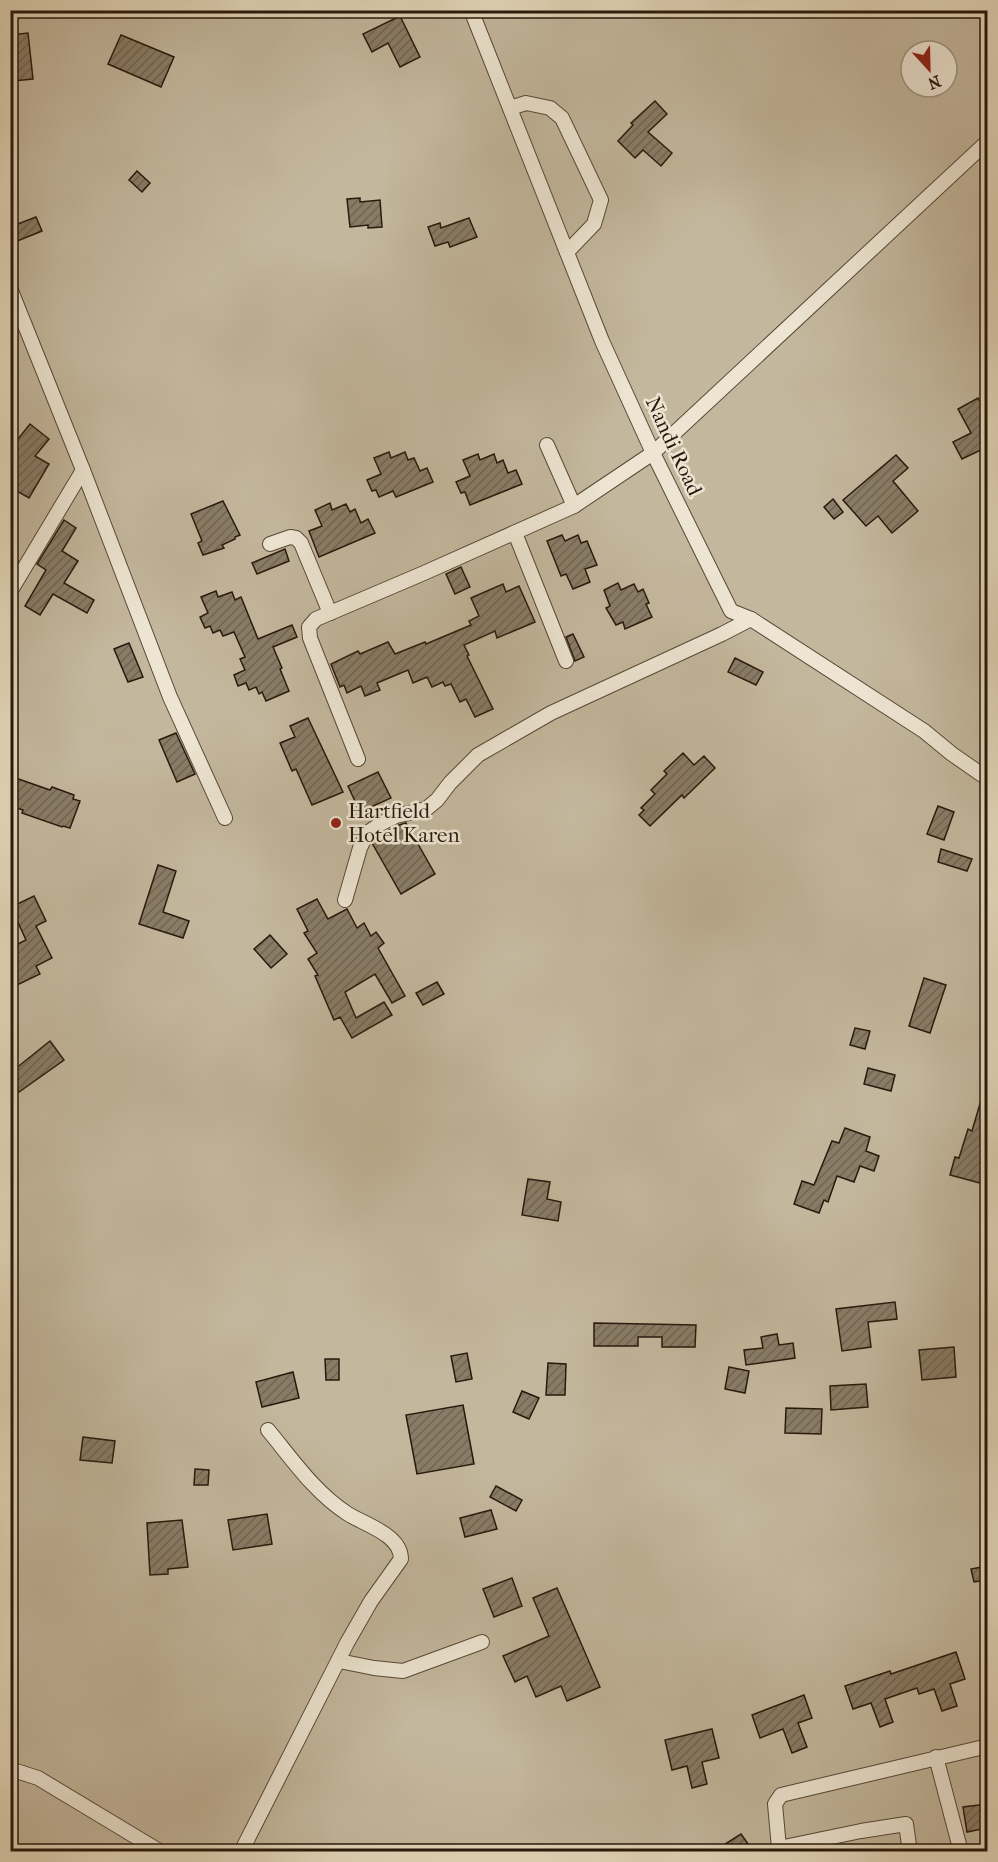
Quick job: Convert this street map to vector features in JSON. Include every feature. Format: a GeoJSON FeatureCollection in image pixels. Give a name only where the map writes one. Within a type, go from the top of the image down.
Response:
{"type":"FeatureCollection","features":[{"type":"Feature","properties":{"kind":"street","name":"Nandi Road"},"geometry":{"type":"LineString","coordinates":[[471,10],[602,341],[653,453],[731,611],[751,618],[924,731],[951,754],[986,775]]}},
{"type":"Feature","properties":{"kind":"street"},"geometry":{"type":"LineString","coordinates":[[510,108],[526,103],[550,108],[562,118],[601,200],[594,224],[567,252]]}},
{"type":"Feature","properties":{"kind":"street"},"geometry":{"type":"LineString","coordinates":[[358,759],[310,638],[309,627],[316,619],[574,506],[653,453],[987,141]]}},
{"type":"Feature","properties":{"kind":"street"},"geometry":{"type":"LineString","coordinates":[[10,288],[170,697],[225,818]]}},
{"type":"Feature","properties":{"kind":"street"},"geometry":{"type":"LineString","coordinates":[[547,445],[574,506]]}},
{"type":"Feature","properties":{"kind":"street"},"geometry":{"type":"LineString","coordinates":[[10,592],[83,470]]}},
{"type":"Feature","properties":{"kind":"street"},"geometry":{"type":"LineString","coordinates":[[515,533],[566,661]]}},
{"type":"Feature","properties":{"kind":"street"},"geometry":{"type":"LineString","coordinates":[[270,544],[290,537],[296,538],[301,543],[330,613]]}},
{"type":"Feature","properties":{"kind":"street"},"geometry":{"type":"LineString","coordinates":[[345,900],[360,848],[367,833],[396,816],[426,809],[478,755],[573,703],[722,634],[751,618]]}},
{"type":"Feature","properties":{"kind":"street"},"geometry":{"type":"LineString","coordinates":[[241,1851],[347,1643],[371,1601],[401,1559],[398,1545],[331,1502],[268,1430]]}},
{"type":"Feature","properties":{"kind":"street"},"geometry":{"type":"LineString","coordinates":[[339,1661],[403,1671],[482,1642]]}},
{"type":"Feature","properties":{"kind":"street"},"geometry":{"type":"LineString","coordinates":[[910,1851],[906,1824],[861,1831],[779,1850],[775,1804],[781,1795],[987,1746]]}},
{"type":"Feature","properties":{"kind":"street"},"geometry":{"type":"LineString","coordinates":[[936,1757],[961,1851]]}},
{"type":"Feature","properties":{"kind":"street"},"geometry":{"type":"LineString","coordinates":[[10,1769],[38,1778],[161,1851]]}},
{"type":"Feature","properties":{"kind":"shaded area"},"geometry":{"type":"Polygon","coordinates":[[[11,11],[987,11],[987,1851],[11,1851],[11,11]]]}},
{"type":"Feature","properties":{"kind":"building"},"geometry":{"type":"Polygon","coordinates":[[[400,16],[420,57],[400,67],[388,43],[372,52],[363,34],[400,16]]]}},
{"type":"Feature","properties":{"kind":"building"},"geometry":{"type":"Polygon","coordinates":[[[28,33],[33,79],[13,81],[10,77],[10,35],[28,33]]]}},
{"type":"Feature","properties":{"kind":"building"},"geometry":{"type":"Polygon","coordinates":[[[121,35],[174,57],[161,87],[108,64],[121,35]]]}},
{"type":"Feature","properties":{"kind":"building"},"geometry":{"type":"Polygon","coordinates":[[[655,101],[667,114],[648,132],[672,153],[661,166],[643,150],[635,158],[618,141],[633,125],[631,123],[655,101]]]}},
{"type":"Feature","properties":{"kind":"building"},"geometry":{"type":"Polygon","coordinates":[[[137,171],[150,183],[142,192],[129,180],[137,171]]]}},
{"type":"Feature","properties":{"kind":"building"},"geometry":{"type":"Polygon","coordinates":[[[360,198],[360,202],[380,200],[382,227],[368,228],[368,225],[350,227],[347,199],[360,198]]]}},
{"type":"Feature","properties":{"kind":"building"},"geometry":{"type":"Polygon","coordinates":[[[36,217],[42,231],[10,244],[10,227],[36,217]]]}},
{"type":"Feature","properties":{"kind":"building"},"geometry":{"type":"Polygon","coordinates":[[[469,218],[477,237],[450,247],[448,242],[435,246],[428,227],[440,223],[441,228],[469,218]]]}},
{"type":"Feature","properties":{"kind":"building"},"geometry":{"type":"Polygon","coordinates":[[[978,398],[987,414],[987,447],[962,459],[953,442],[971,433],[958,409],[978,398]]]}},
{"type":"Feature","properties":{"kind":"building"},"geometry":{"type":"Polygon","coordinates":[[[30,424],[49,439],[35,456],[49,464],[29,498],[10,487],[10,449],[30,424]]]}},
{"type":"Feature","properties":{"kind":"building"},"geometry":{"type":"Polygon","coordinates":[[[389,452],[391,458],[405,452],[408,460],[414,458],[420,471],[427,468],[433,482],[396,497],[393,491],[379,497],[376,490],[372,491],[367,480],[381,474],[374,458],[389,452]]]}},
{"type":"Feature","properties":{"kind":"building"},"geometry":{"type":"Polygon","coordinates":[[[478,454],[480,460],[494,454],[497,463],[503,460],[508,473],[516,470],[522,484],[470,505],[465,492],[461,493],[456,482],[470,476],[463,460],[478,454]]]}},
{"type":"Feature","properties":{"kind":"building"},"geometry":{"type":"Polygon","coordinates":[[[896,455],[908,468],[893,481],[918,511],[892,533],[878,516],[866,526],[843,500],[896,455]]]}},
{"type":"Feature","properties":{"kind":"building"},"geometry":{"type":"Polygon","coordinates":[[[833,499],[843,512],[834,519],[824,507],[833,499]]]}},
{"type":"Feature","properties":{"kind":"building"},"geometry":{"type":"Polygon","coordinates":[[[223,501],[240,535],[222,545],[224,548],[203,555],[198,543],[202,541],[191,514],[223,501]]]}},
{"type":"Feature","properties":{"kind":"building"},"geometry":{"type":"Polygon","coordinates":[[[330,503],[332,510],[346,504],[350,512],[355,509],[361,523],[368,519],[375,533],[319,557],[309,531],[322,526],[315,510],[330,503]]]}},
{"type":"Feature","properties":{"kind":"building"},"geometry":{"type":"Polygon","coordinates":[[[64,520],[76,528],[62,551],[78,561],[64,583],[94,600],[87,613],[53,594],[40,615],[25,606],[46,570],[37,564],[64,520]]]}},
{"type":"Feature","properties":{"kind":"building"},"geometry":{"type":"Polygon","coordinates":[[[562,535],[565,541],[578,535],[581,543],[587,541],[597,565],[585,569],[590,582],[573,589],[566,574],[561,576],[547,541],[562,535]]]}},
{"type":"Feature","properties":{"kind":"building"},"geometry":{"type":"Polygon","coordinates":[[[285,549],[289,561],[257,574],[252,563],[285,549]]]}},
{"type":"Feature","properties":{"kind":"building"},"geometry":{"type":"Polygon","coordinates":[[[461,567],[470,587],[455,594],[446,574],[461,567]]]}},
{"type":"Feature","properties":{"kind":"building"},"geometry":{"type":"Polygon","coordinates":[[[618,583],[621,590],[634,584],[638,592],[643,589],[652,617],[625,629],[623,622],[616,625],[606,608],[610,606],[604,590],[618,583]]]}},
{"type":"Feature","properties":{"kind":"building"},"geometry":{"type":"Polygon","coordinates":[[[503,584],[506,592],[519,586],[535,622],[497,638],[495,631],[464,645],[469,655],[467,656],[493,709],[475,717],[466,699],[460,702],[451,684],[445,686],[443,682],[432,687],[427,677],[413,683],[408,670],[377,683],[380,690],[365,696],[361,686],[347,693],[344,685],[340,687],[331,664],[358,651],[360,654],[388,642],[395,654],[471,625],[469,621],[479,616],[471,598],[503,584]]]}},
{"type":"Feature","properties":{"kind":"building"},"geometry":{"type":"Polygon","coordinates":[[[216,591],[218,597],[232,592],[235,600],[241,597],[258,639],[292,625],[297,637],[273,647],[289,691],[266,701],[262,692],[259,694],[256,687],[249,690],[246,683],[238,686],[234,675],[245,670],[240,659],[245,657],[234,632],[223,636],[220,630],[213,633],[210,626],[205,628],[200,617],[208,613],[201,597],[216,591]]]}},
{"type":"Feature","properties":{"kind":"building"},"geometry":{"type":"Polygon","coordinates":[[[573,634],[584,657],[575,661],[566,637],[573,634]]]}},
{"type":"Feature","properties":{"kind":"building"},"geometry":{"type":"Polygon","coordinates":[[[129,643],[143,677],[128,682],[114,649],[129,643]]]}},
{"type":"Feature","properties":{"kind":"building"},"geometry":{"type":"Polygon","coordinates":[[[735,658],[763,672],[756,685],[728,672],[735,658]]]}},
{"type":"Feature","properties":{"kind":"building"},"geometry":{"type":"Polygon","coordinates":[[[308,718],[343,792],[312,805],[296,769],[292,771],[280,743],[295,737],[290,726],[308,718]]]}},
{"type":"Feature","properties":{"kind":"building"},"geometry":{"type":"Polygon","coordinates":[[[176,733],[195,774],[177,782],[159,740],[176,733]]]}},
{"type":"Feature","properties":{"kind":"building"},"geometry":{"type":"Polygon","coordinates":[[[683,753],[694,765],[704,756],[715,768],[684,798],[682,795],[650,826],[639,815],[644,810],[641,808],[655,794],[651,790],[667,774],[664,771],[683,753]]]}},
{"type":"Feature","properties":{"kind":"building"},"geometry":{"type":"Polygon","coordinates":[[[378,772],[391,798],[360,812],[348,786],[378,772]]]}},
{"type":"Feature","properties":{"kind":"building"},"geometry":{"type":"Polygon","coordinates":[[[10,776],[50,790],[52,787],[74,795],[73,799],[80,801],[70,828],[22,813],[23,810],[10,806],[10,776]]]}},
{"type":"Feature","properties":{"kind":"building"},"geometry":{"type":"Polygon","coordinates":[[[938,806],[954,812],[944,840],[927,834],[938,806]]]}},
{"type":"Feature","properties":{"kind":"building"},"geometry":{"type":"Polygon","coordinates":[[[406,823],[435,874],[401,894],[372,843],[383,833],[406,823]]]}},
{"type":"Feature","properties":{"kind":"building"},"geometry":{"type":"Polygon","coordinates":[[[941,849],[972,859],[967,871],[938,862],[941,849]]]}},
{"type":"Feature","properties":{"kind":"building"},"geometry":{"type":"Polygon","coordinates":[[[158,865],[176,871],[163,912],[189,921],[183,938],[139,924],[158,865]]]}},
{"type":"Feature","properties":{"kind":"building"},"geometry":{"type":"Polygon","coordinates":[[[34,896],[46,921],[36,926],[52,958],[36,966],[40,974],[17,985],[10,971],[10,948],[26,940],[11,907],[34,896]]]}},
{"type":"Feature","properties":{"kind":"building"},"geometry":{"type":"Polygon","coordinates":[[[317,899],[328,919],[347,909],[357,928],[364,923],[371,936],[376,932],[384,943],[378,948],[405,996],[392,1003],[375,974],[345,992],[356,1018],[384,1002],[392,1015],[352,1038],[340,1017],[334,1020],[315,976],[318,975],[308,959],[317,953],[304,933],[308,931],[297,909],[317,899]]]}},
{"type":"Feature","properties":{"kind":"building"},"geometry":{"type":"Polygon","coordinates":[[[270,935],[287,954],[271,968],[254,949],[270,935]]]}},
{"type":"Feature","properties":{"kind":"building"},"geometry":{"type":"Polygon","coordinates":[[[924,978],[946,985],[930,1033],[909,1026],[924,978]]]}},
{"type":"Feature","properties":{"kind":"building"},"geometry":{"type":"Polygon","coordinates":[[[437,982],[444,994],[423,1005],[416,993],[437,982]]]}},
{"type":"Feature","properties":{"kind":"building"},"geometry":{"type":"Polygon","coordinates":[[[855,1028],[870,1031],[865,1049],[850,1045],[855,1028]]]}},
{"type":"Feature","properties":{"kind":"building"},"geometry":{"type":"Polygon","coordinates":[[[50,1041],[64,1060],[19,1092],[10,1081],[10,1073],[50,1041]]]}},
{"type":"Feature","properties":{"kind":"building"},"geometry":{"type":"Polygon","coordinates":[[[868,1068],[895,1075],[891,1091],[864,1084],[868,1068]]]}},
{"type":"Feature","properties":{"kind":"building"},"geometry":{"type":"Polygon","coordinates":[[[984,1090],[987,1090],[987,1159],[980,1183],[950,1175],[955,1157],[959,1158],[968,1129],[972,1131],[984,1090]]]}},
{"type":"Feature","properties":{"kind":"building"},"geometry":{"type":"Polygon","coordinates":[[[845,1128],[870,1137],[866,1151],[879,1156],[874,1171],[860,1166],[854,1182],[837,1176],[828,1202],[824,1200],[819,1213],[794,1204],[802,1181],[814,1185],[832,1141],[839,1143],[845,1128]]]}},
{"type":"Feature","properties":{"kind":"building"},"geometry":{"type":"Polygon","coordinates":[[[528,1179],[550,1182],[547,1199],[561,1202],[558,1221],[522,1215],[528,1179]]]}},
{"type":"Feature","properties":{"kind":"building"},"geometry":{"type":"Polygon","coordinates":[[[895,1302],[897,1319],[868,1322],[871,1347],[842,1351],[836,1309],[895,1302]]]}},
{"type":"Feature","properties":{"kind":"building"},"geometry":{"type":"Polygon","coordinates":[[[594,1323],[696,1325],[695,1347],[662,1347],[662,1337],[638,1337],[638,1346],[594,1346],[594,1323]]]}},
{"type":"Feature","properties":{"kind":"building"},"geometry":{"type":"Polygon","coordinates":[[[777,1334],[779,1345],[793,1343],[795,1358],[746,1365],[744,1350],[763,1348],[761,1337],[777,1334]]]}},
{"type":"Feature","properties":{"kind":"building"},"geometry":{"type":"Polygon","coordinates":[[[954,1347],[956,1377],[922,1380],[919,1350],[954,1347]]]}},
{"type":"Feature","properties":{"kind":"building"},"geometry":{"type":"Polygon","coordinates":[[[467,1353],[472,1379],[456,1382],[451,1356],[467,1353]]]}},
{"type":"Feature","properties":{"kind":"building"},"geometry":{"type":"Polygon","coordinates":[[[325,1359],[339,1359],[339,1380],[326,1380],[325,1359]]]}},
{"type":"Feature","properties":{"kind":"building"},"geometry":{"type":"Polygon","coordinates":[[[548,1363],[566,1364],[565,1395],[546,1395],[548,1363]]]}},
{"type":"Feature","properties":{"kind":"building"},"geometry":{"type":"Polygon","coordinates":[[[729,1367],[749,1371],[745,1393],[725,1389],[729,1367]]]}},
{"type":"Feature","properties":{"kind":"building"},"geometry":{"type":"Polygon","coordinates":[[[293,1372],[299,1398],[262,1407],[256,1382],[293,1372]]]}},
{"type":"Feature","properties":{"kind":"building"},"geometry":{"type":"Polygon","coordinates":[[[866,1384],[868,1407],[831,1410],[830,1386],[866,1384]]]}},
{"type":"Feature","properties":{"kind":"building"},"geometry":{"type":"Polygon","coordinates":[[[522,1391],[539,1398],[529,1419],[513,1412],[522,1391]]]}},
{"type":"Feature","properties":{"kind":"building"},"geometry":{"type":"Polygon","coordinates":[[[463,1405],[474,1464],[417,1474],[406,1415],[463,1405]]]}},
{"type":"Feature","properties":{"kind":"building"},"geometry":{"type":"Polygon","coordinates":[[[786,1408],[822,1409],[821,1434],[785,1433],[786,1408]]]}},
{"type":"Feature","properties":{"kind":"building"},"geometry":{"type":"Polygon","coordinates":[[[83,1437],[115,1441],[112,1463],[80,1460],[83,1437]]]}},
{"type":"Feature","properties":{"kind":"building"},"geometry":{"type":"Polygon","coordinates":[[[195,1469],[209,1470],[208,1485],[194,1485],[195,1469]]]}},
{"type":"Feature","properties":{"kind":"building"},"geometry":{"type":"Polygon","coordinates":[[[496,1486],[522,1500],[516,1511],[490,1497],[496,1486]]]}},
{"type":"Feature","properties":{"kind":"building"},"geometry":{"type":"Polygon","coordinates":[[[491,1510],[497,1529],[465,1537],[460,1518],[491,1510]]]}},
{"type":"Feature","properties":{"kind":"building"},"geometry":{"type":"Polygon","coordinates":[[[267,1514],[272,1544],[233,1550],[228,1520],[267,1514]]]}},
{"type":"Feature","properties":{"kind":"building"},"geometry":{"type":"Polygon","coordinates":[[[182,1520],[188,1567],[168,1569],[168,1574],[150,1575],[147,1523],[182,1520]]]}},
{"type":"Feature","properties":{"kind":"building"},"geometry":{"type":"Polygon","coordinates":[[[987,1566],[987,1580],[974,1582],[971,1569],[987,1566]]]}},
{"type":"Feature","properties":{"kind":"building"},"geometry":{"type":"Polygon","coordinates":[[[512,1578],[522,1606],[494,1617],[483,1589],[512,1578]]]}},
{"type":"Feature","properties":{"kind":"building"},"geometry":{"type":"Polygon","coordinates":[[[557,1588],[600,1687],[567,1701],[561,1686],[536,1697],[527,1676],[515,1682],[503,1656],[549,1636],[533,1598],[557,1588]]]}},
{"type":"Feature","properties":{"kind":"building"},"geometry":{"type":"Polygon","coordinates":[[[956,1652],[965,1679],[950,1684],[957,1706],[942,1711],[934,1689],[919,1694],[917,1688],[885,1699],[893,1722],[880,1727],[871,1703],[853,1709],[845,1686],[890,1671],[891,1674],[956,1652]]]}},
{"type":"Feature","properties":{"kind":"building"},"geometry":{"type":"Polygon","coordinates":[[[804,1695],[812,1718],[798,1723],[807,1747],[792,1753],[783,1729],[760,1738],[752,1715],[804,1695]]]}},
{"type":"Feature","properties":{"kind":"building"},"geometry":{"type":"Polygon","coordinates":[[[712,1729],[719,1758],[702,1762],[707,1784],[692,1788],[687,1766],[672,1770],[665,1740],[712,1729]]]}},
{"type":"Feature","properties":{"kind":"building"},"geometry":{"type":"Polygon","coordinates":[[[987,1804],[987,1828],[967,1832],[963,1807],[987,1804]]]}},
{"type":"Feature","properties":{"kind":"building"},"geometry":{"type":"Polygon","coordinates":[[[741,1834],[753,1851],[714,1851],[741,1834]]]}},
{"type":"Feature","properties":{"kind":"place","name":"Hartfield Hotel Karen"},"geometry":{"type":"Point","coordinates":[336,823]}}]}
